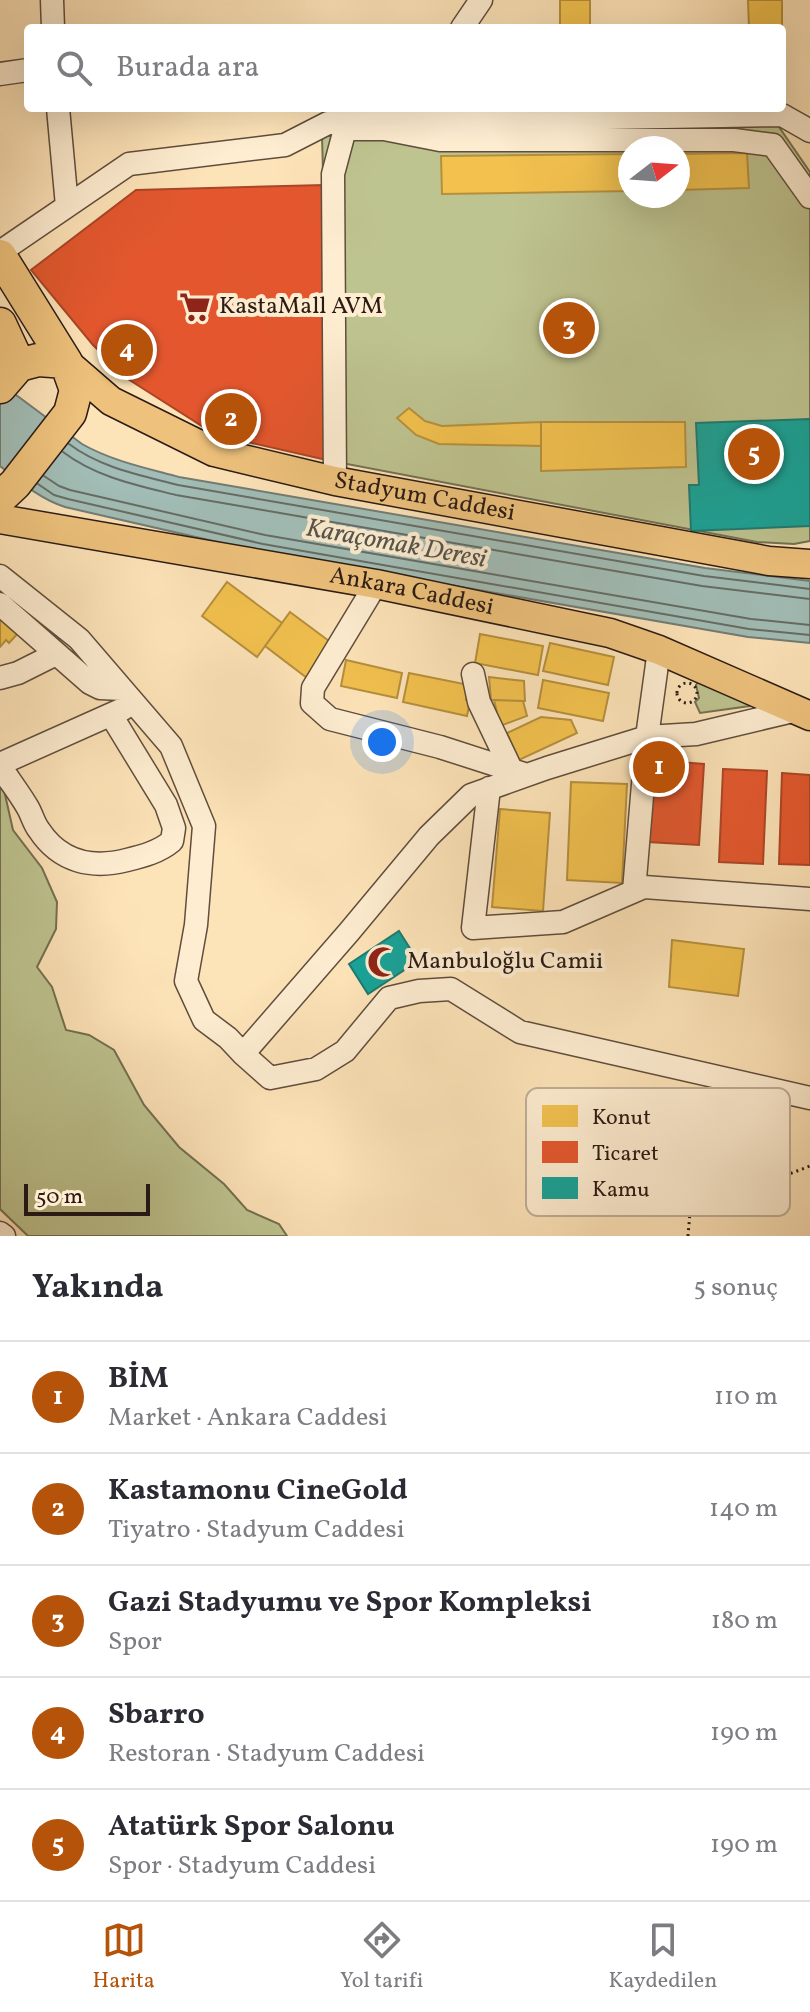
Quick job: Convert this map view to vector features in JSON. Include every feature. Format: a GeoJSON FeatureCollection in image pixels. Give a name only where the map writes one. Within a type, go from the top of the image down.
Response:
{"type":"FeatureCollection","features":[{"type":"Feature","properties":{"kind":"highway"},"geometry":{"type":"LineString","coordinates":[[0,254],[66,362],[76,390],[70,413],[7,491]]}},
{"type":"Feature","properties":{"kind":"highway"},"geometry":{"type":"LineString","coordinates":[[0,324],[9,376],[38,360],[66,362]]}},
{"type":"Feature","properties":{"kind":"main road","name":"Stadyum Caddesi"},"geometry":{"type":"LineString","coordinates":[[66,362],[111,401],[214,452],[335,481],[769,561],[810,564]]}},
{"type":"Feature","properties":{"kind":"main road","name":"Ankara Caddesi"},"geometry":{"type":"LineString","coordinates":[[0,519],[376,584],[610,633],[806,706]]}},
{"type":"Feature","properties":{"kind":"street"},"geometry":{"type":"LineString","coordinates":[[52,0],[53,24]]}},
{"type":"Feature","properties":{"kind":"street"},"geometry":{"type":"LineString","coordinates":[[465,24],[481,0]]}},
{"type":"Feature","properties":{"kind":"street"},"geometry":{"type":"LineString","coordinates":[[0,74],[24,71]]}},
{"type":"Feature","properties":{"kind":"street"},"geometry":{"type":"LineString","coordinates":[[58,112],[67,206]]}},
{"type":"Feature","properties":{"kind":"street"},"geometry":{"type":"LineString","coordinates":[[0,254],[129,164],[285,145],[328,123],[427,115],[782,115],[810,131]]}},
{"type":"Feature","properties":{"kind":"street"},"geometry":{"type":"LineString","coordinates":[[335,481],[333,174],[345,129],[384,129],[440,140],[734,140],[773,145],[810,197]]}},
{"type":"Feature","properties":{"kind":"street"},"geometry":{"type":"LineString","coordinates":[[0,576],[79,639],[171,746],[204,826],[196,925],[186,981],[204,1020],[270,1078],[316,1069],[345,1051],[389,998],[419,991],[451,989],[520,1032],[766,1088]]}},
{"type":"Feature","properties":{"kind":"street"},"geometry":{"type":"LineString","coordinates":[[376,584],[313,688],[312,703],[330,719],[440,747],[519,772]]}},
{"type":"Feature","properties":{"kind":"street"},"geometry":{"type":"LineString","coordinates":[[0,604],[75,671],[100,688],[129,696]]}},
{"type":"Feature","properties":{"kind":"street"},"geometry":{"type":"LineString","coordinates":[[634,891],[647,737],[659,650]]}},
{"type":"Feature","properties":{"kind":"street"},"geometry":{"type":"LineString","coordinates":[[0,678],[18,673],[56,654]]}},
{"type":"Feature","properties":{"kind":"street"},"geometry":{"type":"LineString","coordinates":[[473,674],[479,702],[519,772]]}},
{"type":"Feature","properties":{"kind":"street"},"geometry":{"type":"LineString","coordinates":[[111,715],[150,776],[174,828],[172,841],[163,848],[116,863],[99,865],[82,862],[56,849],[39,831],[0,765],[111,715],[129,696]]}},
{"type":"Feature","properties":{"kind":"street"},"geometry":{"type":"LineString","coordinates":[[243,1054],[429,836],[471,795],[519,772],[647,737],[696,734],[806,706]]}},
{"type":"Feature","properties":{"kind":"street"},"geometry":{"type":"LineString","coordinates":[[489,788],[473,928],[563,922],[644,887],[810,899]]}},
{"type":"Feature","properties":{"kind":"street"},"geometry":{"type":"LineString","coordinates":[[790,1093],[810,1098]]}},
{"type":"Feature","properties":{"kind":"path"},"geometry":{"type":"LineString","coordinates":[[688,683],[695,688],[696,695],[687,702],[680,700],[677,691],[682,684],[688,683]]}},
{"type":"Feature","properties":{"kind":"path"},"geometry":{"type":"LineString","coordinates":[[790,1174],[810,1166]]}},
{"type":"Feature","properties":{"kind":"path"},"geometry":{"type":"LineString","coordinates":[[688,1236],[690,1216]]}},
{"type":"Feature","properties":{"kind":"green space"},"geometry":{"type":"Polygon","coordinates":[[[777,124],[810,172],[810,541],[794,544],[757,542],[331,461],[322,136],[777,124]]]}},
{"type":"Feature","properties":{"kind":"green space"},"geometry":{"type":"Polygon","coordinates":[[[703,676],[752,704],[700,713],[695,702],[699,698],[696,685],[703,676]]]}},
{"type":"Feature","properties":{"kind":"green space"},"geometry":{"type":"Polygon","coordinates":[[[0,786],[4,790],[13,830],[42,868],[57,902],[56,929],[37,967],[52,987],[66,1030],[89,1035],[114,1050],[144,1105],[179,1147],[224,1184],[247,1210],[279,1224],[287,1236],[28,1236],[0,1209],[0,786]]]}},
{"type":"Feature","properties":{"kind":"water","name":"Karaçomak Deresi"},"geometry":{"type":"Polygon","coordinates":[[[0,383],[93,450],[179,477],[705,568],[810,581],[810,643],[748,637],[261,552],[65,507],[39,495],[0,466],[0,383]]]}},
{"type":"Feature","properties":{"kind":"building: Konut"},"geometry":{"type":"Polygon","coordinates":[[[560,0],[590,0],[590,24],[560,24],[560,0]]]}},
{"type":"Feature","properties":{"kind":"building: Konut"},"geometry":{"type":"Polygon","coordinates":[[[748,0],[782,0],[782,24],[749,24],[748,0]]]}},
{"type":"Feature","properties":{"kind":"building: Konut"},"geometry":{"type":"Polygon","coordinates":[[[747,153],[749,188],[690,190],[690,154],[747,153]]]}},
{"type":"Feature","properties":{"kind":"building: Konut"},"geometry":{"type":"Polygon","coordinates":[[[618,154],[618,191],[442,194],[441,156],[618,154]]]}},
{"type":"Feature","properties":{"kind":"building: Konut"},"geometry":{"type":"Polygon","coordinates":[[[409,408],[425,421],[442,426],[541,422],[541,446],[439,444],[416,435],[397,418],[409,408]]]}},
{"type":"Feature","properties":{"kind":"building: Konut"},"geometry":{"type":"Polygon","coordinates":[[[541,422],[685,422],[686,467],[541,471],[541,422]]]}},
{"type":"Feature","properties":{"kind":"building: Konut"},"geometry":{"type":"Polygon","coordinates":[[[227,582],[282,623],[257,657],[202,616],[227,582]]]}},
{"type":"Feature","properties":{"kind":"building: Konut"},"geometry":{"type":"Polygon","coordinates":[[[290,612],[337,647],[311,681],[265,646],[290,612]]]}},
{"type":"Feature","properties":{"kind":"building: Konut"},"geometry":{"type":"Polygon","coordinates":[[[0,613],[20,631],[9,643],[6,640],[0,647],[0,613]]]}},
{"type":"Feature","properties":{"kind":"building: Konut"},"geometry":{"type":"Polygon","coordinates":[[[480,634],[543,646],[538,675],[475,663],[480,634]]]}},
{"type":"Feature","properties":{"kind":"building: Konut"},"geometry":{"type":"Polygon","coordinates":[[[550,643],[614,657],[608,685],[543,671],[550,643]]]}},
{"type":"Feature","properties":{"kind":"building: Konut"},"geometry":{"type":"Polygon","coordinates":[[[346,660],[402,673],[397,698],[341,686],[346,660]]]}},
{"type":"Feature","properties":{"kind":"building: Konut"},"geometry":{"type":"Polygon","coordinates":[[[409,673],[469,685],[467,716],[403,702],[409,673]]]}},
{"type":"Feature","properties":{"kind":"building: Konut"},"geometry":{"type":"Polygon","coordinates":[[[489,677],[524,681],[525,701],[491,700],[489,677]]]}},
{"type":"Feature","properties":{"kind":"building: Konut"},"geometry":{"type":"Polygon","coordinates":[[[543,680],[609,693],[603,721],[538,708],[543,680]]]}},
{"type":"Feature","properties":{"kind":"building: Konut"},"geometry":{"type":"Polygon","coordinates":[[[494,700],[523,701],[527,716],[500,726],[494,700]]]}},
{"type":"Feature","properties":{"kind":"building: Konut"},"geometry":{"type":"Polygon","coordinates":[[[541,717],[571,720],[577,733],[519,760],[507,733],[541,717]]]}},
{"type":"Feature","properties":{"kind":"building: Konut"},"geometry":{"type":"Polygon","coordinates":[[[571,782],[627,784],[622,883],[567,880],[571,782]]]}},
{"type":"Feature","properties":{"kind":"building: Konut"},"geometry":{"type":"Polygon","coordinates":[[[500,809],[550,813],[543,911],[492,907],[500,809]]]}},
{"type":"Feature","properties":{"kind":"building: Konut"},"geometry":{"type":"Polygon","coordinates":[[[672,940],[744,949],[738,996],[669,987],[672,940]]]}},
{"type":"Feature","properties":{"kind":"building: Ticaret","name":"KastaMall AVM"},"geometry":{"type":"Polygon","coordinates":[[[324,185],[331,461],[216,435],[128,379],[93,345],[31,270],[136,190],[324,185]]]}},
{"type":"Feature","properties":{"kind":"building: Ticaret"},"geometry":{"type":"Polygon","coordinates":[[[653,760],[704,764],[699,845],[648,842],[653,760]]]}},
{"type":"Feature","properties":{"kind":"building: Ticaret"},"geometry":{"type":"Polygon","coordinates":[[[723,769],[767,771],[763,864],[719,862],[723,769]]]}},
{"type":"Feature","properties":{"kind":"building: Ticaret"},"geometry":{"type":"Polygon","coordinates":[[[782,773],[810,775],[810,865],[779,864],[782,773]]]}},
{"type":"Feature","properties":{"kind":"building: Kamu"},"geometry":{"type":"Polygon","coordinates":[[[810,419],[810,526],[691,531],[689,485],[699,485],[696,423],[810,419]]]}},
{"type":"Feature","properties":{"kind":"building: Kamu","name":"Manbuloğlu Camii"},"geometry":{"type":"Polygon","coordinates":[[[399,931],[418,961],[368,994],[349,964],[399,931]]]}},
{"type":"Feature","properties":{"kind":"place","name":"KastaMall AVM"},"geometry":{"type":"Point","coordinates":[195,307]}},
{"type":"Feature","properties":{"kind":"place","name":"Gazi Stadyumu ve Spor Kompleksi"},"geometry":{"type":"Point","coordinates":[569,328]}},
{"type":"Feature","properties":{"kind":"place","name":"Sbarro"},"geometry":{"type":"Point","coordinates":[127,350]}},
{"type":"Feature","properties":{"kind":"place","name":"Kastamonu CineGold"},"geometry":{"type":"Point","coordinates":[231,419]}},
{"type":"Feature","properties":{"kind":"place","name":"Atatürk Spor Salonu"},"geometry":{"type":"Point","coordinates":[754,454]}},
{"type":"Feature","properties":{"kind":"place","name":"BİM"},"geometry":{"type":"Point","coordinates":[659,767]}},
{"type":"Feature","properties":{"kind":"place","name":"Manbuloğlu Camii"},"geometry":{"type":"Point","coordinates":[383,962]}}]}
